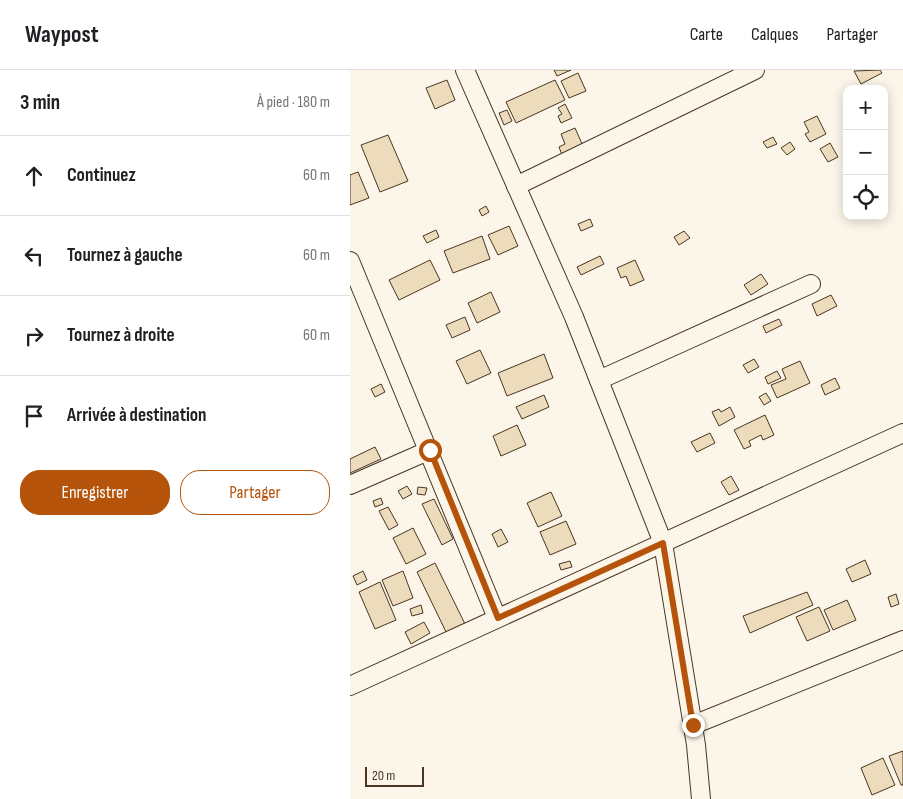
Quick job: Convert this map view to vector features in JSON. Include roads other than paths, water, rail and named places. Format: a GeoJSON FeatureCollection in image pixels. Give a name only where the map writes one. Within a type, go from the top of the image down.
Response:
{"type":"FeatureCollection","features":[{"type":"Feature","properties":{"kind":"street"},"geometry":{"type":"LineString","coordinates":[[465,70],[574,317],[663,543],[693,725],[701,799]]}},
{"type":"Feature","properties":{"kind":"street"},"geometry":{"type":"LineString","coordinates":[[516,186],[755,70]]}},
{"type":"Feature","properties":{"kind":"street"},"geometry":{"type":"LineString","coordinates":[[350,260],[498,618]]}},
{"type":"Feature","properties":{"kind":"street"},"geometry":{"type":"LineString","coordinates":[[598,380],[811,284]]}},
{"type":"Feature","properties":{"kind":"street"},"geometry":{"type":"LineString","coordinates":[[350,686],[903,433]]}},
{"type":"Feature","properties":{"kind":"street"},"geometry":{"type":"LineString","coordinates":[[350,485],[430,450]]}},
{"type":"Feature","properties":{"kind":"street"},"geometry":{"type":"LineString","coordinates":[[693,725],[903,640]]}}]}
